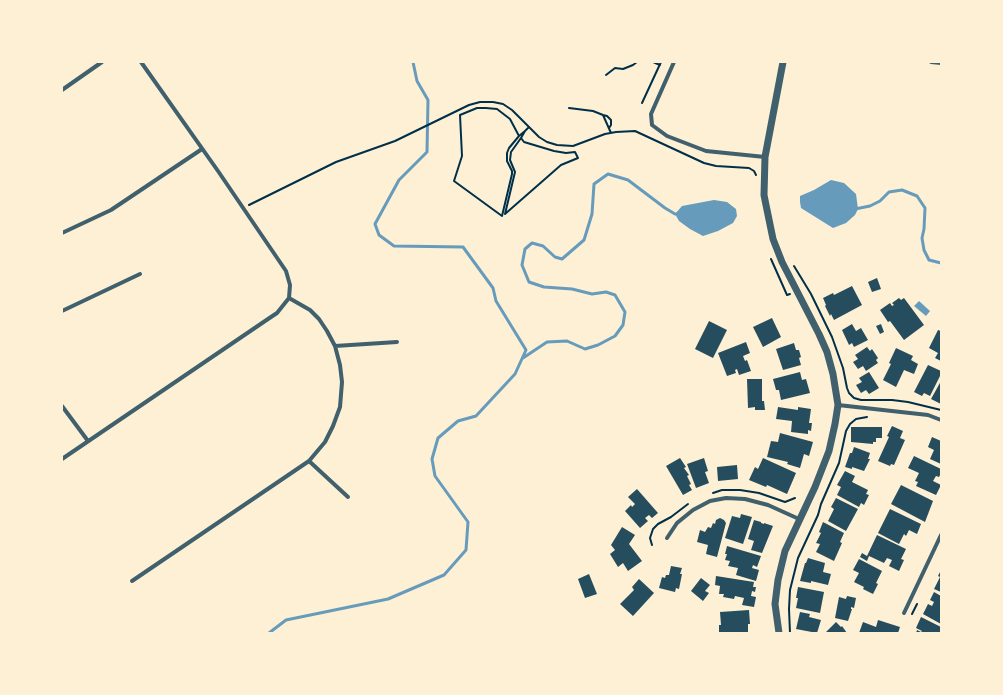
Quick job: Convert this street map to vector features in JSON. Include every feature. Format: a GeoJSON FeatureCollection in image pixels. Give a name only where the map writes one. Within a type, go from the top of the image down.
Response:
{"type":"FeatureCollection","features":[{"type":"Feature","properties":{"kind":"street"},"geometry":{"type":"LineString","coordinates":[[62,90],[102,62]]}},
{"type":"Feature","properties":{"kind":"street"},"geometry":{"type":"LineString","coordinates":[[62,459],[268,320],[277,313],[289,298],[290,285],[286,271],[142,62]]}},
{"type":"Feature","properties":{"kind":"street"},"geometry":{"type":"LineString","coordinates":[[674,62],[650,114],[652,125],[667,136],[706,151],[765,157]]}},
{"type":"Feature","properties":{"kind":"street"},"geometry":{"type":"LineString","coordinates":[[779,633],[775,604],[778,580],[785,551],[815,486],[829,451],[838,405],[827,352],[782,262],[773,239],[764,195],[765,157],[783,62]]}},
{"type":"Feature","properties":{"kind":"street"},"geometry":{"type":"LineString","coordinates":[[931,62],[941,63]]}},
{"type":"Feature","properties":{"kind":"street"},"geometry":{"type":"LineString","coordinates":[[62,233],[111,210],[202,149]]}},
{"type":"Feature","properties":{"kind":"street"},"geometry":{"type":"LineString","coordinates":[[62,311],[140,274]]}},
{"type":"Feature","properties":{"kind":"street"},"geometry":{"type":"LineString","coordinates":[[132,582],[309,461],[325,442],[334,426],[340,406],[342,382],[340,365],[335,346],[319,319],[310,310],[289,298]]}},
{"type":"Feature","properties":{"kind":"street"},"geometry":{"type":"LineString","coordinates":[[335,346],[397,342]]}},
{"type":"Feature","properties":{"kind":"street"},"geometry":{"type":"LineString","coordinates":[[838,405],[928,415],[941,420]]}},
{"type":"Feature","properties":{"kind":"street"},"geometry":{"type":"LineString","coordinates":[[62,406],[88,441]]}},
{"type":"Feature","properties":{"kind":"street"},"geometry":{"type":"LineString","coordinates":[[309,461],[348,497]]}},
{"type":"Feature","properties":{"kind":"street"},"geometry":{"type":"LineString","coordinates":[[667,538],[677,523],[693,510],[710,501],[726,498],[745,499],[768,505],[799,519]]}},
{"type":"Feature","properties":{"kind":"street"},"geometry":{"type":"LineString","coordinates":[[904,613],[941,535]]}},
{"type":"Feature","properties":{"kind":"path"},"geometry":{"type":"LineString","coordinates":[[606,75],[615,68],[623,69],[637,62]]}},
{"type":"Feature","properties":{"kind":"path"},"geometry":{"type":"LineString","coordinates":[[653,62],[660,65]]}},
{"type":"Feature","properties":{"kind":"path"},"geometry":{"type":"LineString","coordinates":[[642,103],[662,62]]}},
{"type":"Feature","properties":{"kind":"path"},"geometry":{"type":"LineString","coordinates":[[243,208],[336,162],[395,141],[469,105],[480,102],[502,104],[521,117],[539,137],[547,142],[557,145],[572,146],[595,136],[611,132],[635,131],[704,163],[716,166],[749,168],[754,171],[756,181]]}},
{"type":"Feature","properties":{"kind":"path"},"geometry":{"type":"LineString","coordinates":[[520,137],[510,152],[510,160],[515,172],[505,214],[561,166],[578,158],[575,152],[566,153],[554,151],[524,142],[520,137],[510,119],[497,110],[477,108],[460,115],[462,156],[454,181],[502,216],[512,174],[507,162],[507,153],[509,148],[520,137],[529,127]]}},
{"type":"Feature","properties":{"kind":"path"},"geometry":{"type":"LineString","coordinates":[[569,108],[607,116],[611,120],[611,125],[609,128]]}},
{"type":"Feature","properties":{"kind":"path"},"geometry":{"type":"LineString","coordinates":[[603,115],[611,132]]}},
{"type":"Feature","properties":{"kind":"path"},"geometry":{"type":"LineString","coordinates":[[770,256],[787,295],[797,293]]}},
{"type":"Feature","properties":{"kind":"path"},"geometry":{"type":"LineString","coordinates":[[794,266],[826,322],[837,349],[847,388],[849,393],[854,398],[861,400],[892,400],[908,402],[941,410]]}},
{"type":"Feature","properties":{"kind":"path"},"geometry":{"type":"LineString","coordinates":[[790,633],[790,590],[798,558],[818,515],[821,504],[839,463],[846,431],[850,424],[856,419],[866,417]]}},
{"type":"Feature","properties":{"kind":"water"},"geometry":{"type":"Polygon","coordinates":[[[831,180],[844,183],[856,194],[858,209],[855,215],[846,223],[833,228],[801,208],[800,202],[800,196],[831,180]]]}},
{"type":"Feature","properties":{"kind":"water"},"geometry":{"type":"Polygon","coordinates":[[[714,200],[727,202],[736,209],[737,216],[733,223],[718,231],[703,236],[679,221],[675,214],[682,206],[714,200]]]}},
{"type":"Feature","properties":{"kind":"water"},"geometry":{"type":"Polygon","coordinates":[[[919,301],[930,311],[926,316],[914,306],[919,301]]]}},
{"type":"Feature","properties":{"kind":"building"},"geometry":{"type":"Polygon","coordinates":[[[877,278],[881,289],[872,292],[868,282],[877,278]]]}},
{"type":"Feature","properties":{"kind":"building"},"geometry":{"type":"Polygon","coordinates":[[[852,286],[862,305],[834,320],[831,314],[830,316],[825,306],[826,305],[823,298],[833,293],[834,295],[852,286]]]}},
{"type":"Feature","properties":{"kind":"building"},"geometry":{"type":"Polygon","coordinates":[[[899,298],[901,300],[904,298],[924,325],[904,340],[890,321],[888,322],[880,310],[890,303],[892,306],[894,305],[892,303],[899,298]]]}},
{"type":"Feature","properties":{"kind":"building"},"geometry":{"type":"Polygon","coordinates":[[[772,318],[781,337],[763,347],[753,327],[772,318]]]}},
{"type":"Feature","properties":{"kind":"building"},"geometry":{"type":"Polygon","coordinates":[[[709,321],[727,330],[713,358],[695,349],[709,321]]]}},
{"type":"Feature","properties":{"kind":"building"},"geometry":{"type":"Polygon","coordinates":[[[852,324],[856,331],[861,328],[868,340],[854,347],[852,343],[849,345],[842,330],[852,324]]]}},
{"type":"Feature","properties":{"kind":"building"},"geometry":{"type":"Polygon","coordinates":[[[881,324],[884,332],[880,334],[876,326],[881,324]]]}},
{"type":"Feature","properties":{"kind":"building"},"geometry":{"type":"Polygon","coordinates":[[[938,330],[941,331],[941,361],[935,358],[938,353],[929,348],[938,330]]]}},
{"type":"Feature","properties":{"kind":"building"},"geometry":{"type":"Polygon","coordinates":[[[746,342],[750,353],[743,356],[745,361],[747,360],[751,371],[739,375],[737,369],[735,370],[736,373],[727,376],[718,353],[746,342]]]}},
{"type":"Feature","properties":{"kind":"building"},"geometry":{"type":"Polygon","coordinates":[[[794,343],[796,350],[799,350],[801,365],[783,370],[776,349],[794,343]]]}},
{"type":"Feature","properties":{"kind":"building"},"geometry":{"type":"Polygon","coordinates":[[[867,347],[870,351],[872,349],[878,358],[876,360],[878,363],[866,371],[863,366],[858,369],[853,362],[858,359],[855,355],[867,347]]]}},
{"type":"Feature","properties":{"kind":"building"},"geometry":{"type":"Polygon","coordinates":[[[896,348],[913,356],[911,360],[918,364],[914,374],[904,370],[896,387],[883,380],[891,364],[889,363],[896,348]]]}},
{"type":"Feature","properties":{"kind":"building"},"geometry":{"type":"Polygon","coordinates":[[[928,365],[941,371],[941,374],[930,396],[924,393],[922,396],[914,392],[928,365]]]}},
{"type":"Feature","properties":{"kind":"building"},"geometry":{"type":"Polygon","coordinates":[[[800,372],[802,380],[806,379],[810,393],[781,400],[779,390],[776,390],[773,379],[800,372]]]}},
{"type":"Feature","properties":{"kind":"building"},"geometry":{"type":"Polygon","coordinates":[[[869,372],[879,388],[869,394],[866,390],[861,393],[856,385],[862,382],[859,378],[869,372]]]}},
{"type":"Feature","properties":{"kind":"building"},"geometry":{"type":"Polygon","coordinates":[[[747,379],[762,379],[762,401],[764,401],[765,410],[755,410],[755,407],[748,408],[747,379]]]}},
{"type":"Feature","properties":{"kind":"building"},"geometry":{"type":"Polygon","coordinates":[[[941,381],[941,404],[931,399],[941,381]]]}},
{"type":"Feature","properties":{"kind":"building"},"geometry":{"type":"Polygon","coordinates":[[[778,407],[798,410],[798,407],[811,409],[809,423],[812,423],[811,431],[808,430],[808,434],[791,432],[792,421],[776,419],[778,407]]]}},
{"type":"Feature","properties":{"kind":"building"},"geometry":{"type":"Polygon","coordinates":[[[892,426],[903,431],[900,438],[905,440],[894,465],[891,464],[890,466],[878,461],[889,437],[887,436],[892,426]]]}},
{"type":"Feature","properties":{"kind":"building"},"geometry":{"type":"Polygon","coordinates":[[[851,427],[882,427],[882,438],[876,438],[876,442],[873,442],[873,444],[851,442],[851,427]]]}},
{"type":"Feature","properties":{"kind":"building"},"geometry":{"type":"Polygon","coordinates":[[[780,433],[813,442],[809,456],[804,454],[800,468],[787,464],[788,462],[767,457],[771,441],[778,442],[780,433]]]}},
{"type":"Feature","properties":{"kind":"building"},"geometry":{"type":"Polygon","coordinates":[[[932,437],[941,441],[941,464],[930,459],[934,450],[928,447],[932,437]]]}},
{"type":"Feature","properties":{"kind":"building"},"geometry":{"type":"Polygon","coordinates":[[[854,447],[870,453],[868,459],[870,459],[864,471],[852,467],[852,469],[845,467],[854,447]]]}},
{"type":"Feature","properties":{"kind":"building"},"geometry":{"type":"Polygon","coordinates":[[[914,456],[941,469],[939,477],[936,476],[933,481],[941,485],[936,495],[916,486],[918,482],[915,481],[919,473],[908,468],[914,456]]]}},
{"type":"Feature","properties":{"kind":"building"},"geometry":{"type":"Polygon","coordinates":[[[680,458],[689,475],[687,476],[692,490],[683,495],[666,466],[680,458]]]}},
{"type":"Feature","properties":{"kind":"building"},"geometry":{"type":"Polygon","coordinates":[[[704,458],[708,471],[705,472],[709,483],[696,488],[687,464],[704,458]]]}},
{"type":"Feature","properties":{"kind":"building"},"geometry":{"type":"Polygon","coordinates":[[[763,458],[796,473],[787,494],[767,485],[766,487],[749,480],[755,467],[758,469],[763,458]]]}},
{"type":"Feature","properties":{"kind":"building"},"geometry":{"type":"Polygon","coordinates":[[[737,465],[738,479],[718,481],[717,467],[737,465]]]}},
{"type":"Feature","properties":{"kind":"building"},"geometry":{"type":"Polygon","coordinates":[[[845,471],[855,476],[852,482],[868,490],[866,494],[869,495],[864,505],[861,503],[859,507],[837,495],[841,487],[837,485],[845,471]]]}},
{"type":"Feature","properties":{"kind":"building"},"geometry":{"type":"Polygon","coordinates":[[[901,485],[933,501],[925,522],[891,504],[901,485]]]}},
{"type":"Feature","properties":{"kind":"building"},"geometry":{"type":"Polygon","coordinates":[[[637,489],[658,513],[652,518],[649,515],[645,518],[648,521],[640,528],[625,511],[631,505],[632,507],[635,504],[628,497],[637,489]]]}},
{"type":"Feature","properties":{"kind":"building"},"geometry":{"type":"Polygon","coordinates":[[[836,498],[858,509],[846,531],[828,521],[834,509],[831,507],[836,498]]]}},
{"type":"Feature","properties":{"kind":"building"},"geometry":{"type":"Polygon","coordinates":[[[890,509],[921,524],[917,534],[909,530],[906,536],[904,534],[899,544],[878,533],[890,509]]]}},
{"type":"Feature","properties":{"kind":"building"},"geometry":{"type":"Polygon","coordinates":[[[741,514],[752,517],[743,544],[725,538],[732,516],[740,518],[741,514]]]}},
{"type":"Feature","properties":{"kind":"building"},"geometry":{"type":"Polygon","coordinates":[[[720,518],[726,523],[717,557],[706,554],[708,545],[697,542],[700,530],[705,532],[708,527],[711,528],[713,523],[715,524],[716,520],[720,518]]]}},
{"type":"Feature","properties":{"kind":"building"},"geometry":{"type":"Polygon","coordinates":[[[754,520],[773,526],[762,553],[751,550],[754,541],[748,539],[754,520]]]}},
{"type":"Feature","properties":{"kind":"building"},"geometry":{"type":"Polygon","coordinates":[[[823,522],[844,533],[840,542],[842,543],[834,561],[816,552],[820,544],[816,543],[821,533],[819,532],[823,522]]]}},
{"type":"Feature","properties":{"kind":"building"},"geometry":{"type":"Polygon","coordinates":[[[622,527],[635,535],[629,544],[642,561],[628,571],[623,563],[618,567],[610,554],[615,550],[611,545],[622,527]]]}},
{"type":"Feature","properties":{"kind":"building"},"geometry":{"type":"Polygon","coordinates":[[[877,535],[906,549],[901,559],[904,560],[899,571],[889,566],[892,560],[887,558],[884,563],[869,556],[867,561],[860,557],[862,553],[867,556],[877,535]]]}},
{"type":"Feature","properties":{"kind":"building"},"geometry":{"type":"Polygon","coordinates":[[[727,546],[761,556],[757,567],[753,565],[752,568],[759,570],[756,581],[736,575],[738,568],[728,566],[730,561],[725,560],[727,546]]]}},
{"type":"Feature","properties":{"kind":"building"},"geometry":{"type":"Polygon","coordinates":[[[808,558],[825,563],[823,572],[831,574],[828,585],[811,581],[811,583],[800,581],[808,558]]]}},
{"type":"Feature","properties":{"kind":"building"},"geometry":{"type":"Polygon","coordinates":[[[859,559],[882,571],[876,583],[878,584],[873,594],[854,582],[859,573],[853,570],[859,559]]]}},
{"type":"Feature","properties":{"kind":"building"},"geometry":{"type":"Polygon","coordinates":[[[671,566],[682,568],[679,589],[676,588],[675,592],[659,588],[662,577],[665,578],[666,575],[669,575],[671,566]]]}},
{"type":"Feature","properties":{"kind":"building"},"geometry":{"type":"Polygon","coordinates":[[[941,570],[941,592],[934,589],[940,577],[938,576],[941,570]]]}},
{"type":"Feature","properties":{"kind":"building"},"geometry":{"type":"Polygon","coordinates":[[[589,574],[597,594],[585,598],[578,579],[589,574]]]}},
{"type":"Feature","properties":{"kind":"building"},"geometry":{"type":"Polygon","coordinates":[[[716,576],[754,582],[753,587],[756,587],[755,592],[752,591],[751,596],[756,597],[754,607],[742,605],[744,598],[735,596],[734,599],[723,597],[724,594],[719,594],[720,586],[715,585],[716,576]]]}},
{"type":"Feature","properties":{"kind":"building"},"geometry":{"type":"Polygon","coordinates":[[[701,578],[710,585],[705,591],[709,593],[703,601],[691,591],[701,578]]]}},
{"type":"Feature","properties":{"kind":"building"},"geometry":{"type":"Polygon","coordinates":[[[639,579],[654,593],[633,616],[620,604],[634,590],[632,587],[639,579]]]}},
{"type":"Feature","properties":{"kind":"building"},"geometry":{"type":"Polygon","coordinates":[[[798,587],[824,592],[820,613],[796,608],[798,587]]]}},
{"type":"Feature","properties":{"kind":"building"},"geometry":{"type":"Polygon","coordinates":[[[934,592],[941,596],[941,624],[923,614],[928,604],[932,606],[934,602],[930,600],[934,592]]]}},
{"type":"Feature","properties":{"kind":"building"},"geometry":{"type":"Polygon","coordinates":[[[847,596],[856,598],[854,608],[851,607],[852,609],[848,621],[835,618],[839,597],[846,599],[847,596]]]}},
{"type":"Feature","properties":{"kind":"building"},"geometry":{"type":"Polygon","coordinates":[[[749,610],[750,624],[748,624],[748,633],[719,633],[719,625],[721,625],[720,612],[749,610]]]}},
{"type":"Feature","properties":{"kind":"building"},"geometry":{"type":"Polygon","coordinates":[[[800,612],[810,614],[809,617],[821,620],[817,633],[796,629],[800,612]]]}},
{"type":"Feature","properties":{"kind":"building"},"geometry":{"type":"Polygon","coordinates":[[[921,617],[941,627],[941,633],[916,633],[917,630],[922,631],[916,628],[921,617]]]}},
{"type":"Feature","properties":{"kind":"building"},"geometry":{"type":"Polygon","coordinates":[[[878,620],[900,627],[898,633],[859,633],[863,622],[876,627],[878,620]]]}},
{"type":"Feature","properties":{"kind":"building"},"geometry":{"type":"Polygon","coordinates":[[[836,622],[841,627],[842,626],[847,633],[826,632],[836,622]]]}},
{"type":"Feature","properties":{"kind":"waterway"},"geometry":{"type":"LineString","coordinates":[[269,633],[286,620],[388,599],[444,575],[466,550],[468,522],[435,476],[432,459],[438,438],[458,421],[476,416],[515,374],[526,350],[496,301],[493,288],[463,247],[394,246],[379,235],[375,224],[399,180],[427,152],[428,100],[417,81],[413,62]]}},
{"type":"Feature","properties":{"kind":"waterway"},"geometry":{"type":"LineString","coordinates":[[523,358],[547,342],[567,341],[585,349],[598,345],[615,336],[623,325],[625,312],[615,295],[606,292],[592,294],[572,289],[544,287],[529,282],[522,265],[525,249],[532,243],[543,246],[555,257],[562,259],[584,240],[592,214],[594,184],[608,174],[628,180],[665,208],[675,214],[678,214]]}},
{"type":"Feature","properties":{"kind":"waterway"},"geometry":{"type":"LineString","coordinates":[[855,209],[870,206],[880,201],[889,192],[902,190],[917,196],[925,208],[922,238],[924,250],[929,260],[941,263]]}}]}
